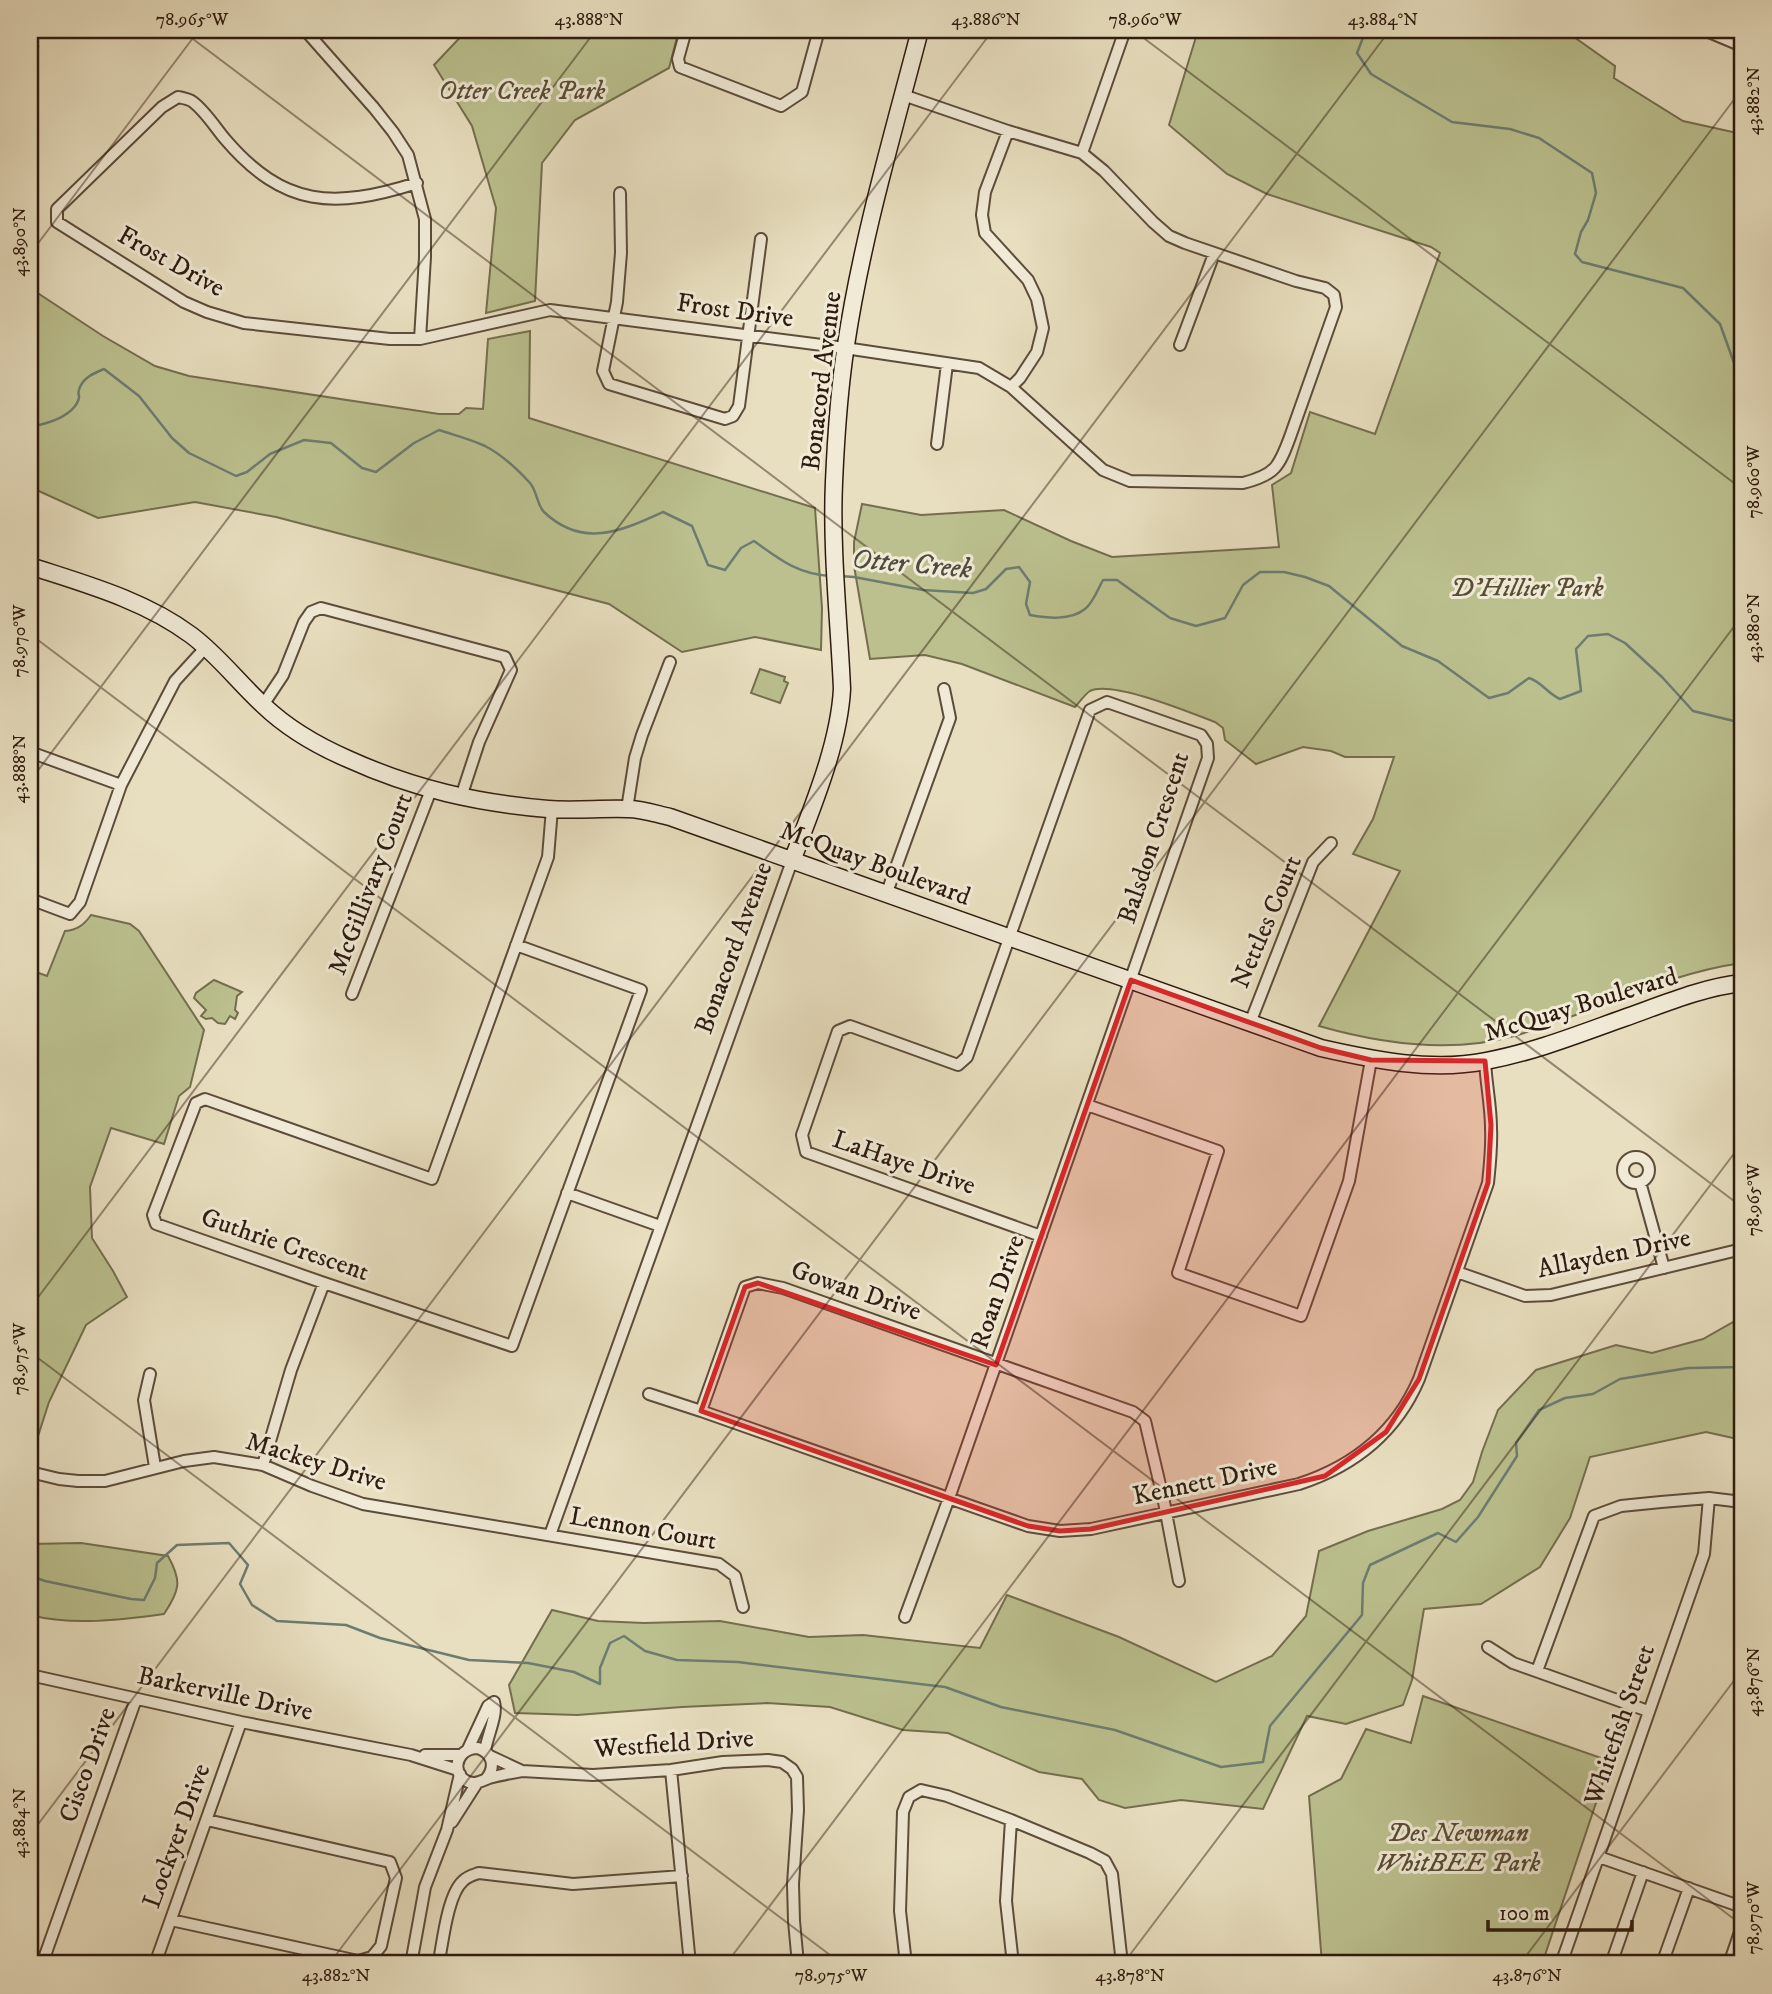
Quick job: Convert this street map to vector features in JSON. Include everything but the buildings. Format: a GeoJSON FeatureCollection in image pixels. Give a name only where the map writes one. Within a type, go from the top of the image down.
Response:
{"type":"FeatureCollection","features":[{"type":"Feature","properties":{"kind":"street"},"geometry":{"type":"LineString","coordinates":[[305,30],[393,132],[408,155],[425,219],[420,340]]}},
{"type":"Feature","properties":{"kind":"street"},"geometry":{"type":"LineString","coordinates":[[686,30],[678,59],[680,66],[780,106],[802,92],[819,30]]}},
{"type":"Feature","properties":{"kind":"street","name":"Bonacord Avenue"},"geometry":{"type":"LineString","coordinates":[[550,1535],[836,737],[842,689],[834,483],[845,348],[875,204],[920,30]]}},
{"type":"Feature","properties":{"kind":"street"},"geometry":{"type":"LineString","coordinates":[[1082,153],[1125,30]]}},
{"type":"Feature","properties":{"kind":"street"},"geometry":{"type":"LineString","coordinates":[[1704,30],[1742,46]]}},
{"type":"Feature","properties":{"kind":"street"},"geometry":{"type":"LineString","coordinates":[[903,95],[1082,153],[1104,171],[1169,236],[1214,254],[1180,345]]}},
{"type":"Feature","properties":{"kind":"street","name":"Frost Drive"},"geometry":{"type":"LineString","coordinates":[[417,183],[341,200],[302,194],[278,185],[256,172],[192,101],[178,97],[162,107],[57,209],[56,218],[57,222],[184,302],[244,323],[390,340],[420,340],[550,310],[979,368],[1011,387],[1103,470],[1130,481],[1243,484],[1270,474],[1282,458],[1336,307],[1334,295],[1325,288],[1214,254]]}},
{"type":"Feature","properties":{"kind":"street"},"geometry":{"type":"LineString","coordinates":[[1008,131],[985,192],[982,215],[985,233],[1028,280],[1037,299],[1043,328],[1037,352],[1011,387]]}},
{"type":"Feature","properties":{"kind":"street"},"geometry":{"type":"LineString","coordinates":[[620,193],[621,253],[615,317],[603,371],[610,384],[725,419],[733,416],[739,406],[761,239]]}},
{"type":"Feature","properties":{"kind":"street"},"geometry":{"type":"LineString","coordinates":[[937,444],[947,364]]}},
{"type":"Feature","properties":{"kind":"street","name":"McQuay Boulevard"},"geometry":{"type":"LineString","coordinates":[[30,566],[157,613],[206,647],[263,705],[297,730],[346,758],[387,776],[432,790],[492,803],[552,809],[627,809],[670,817],[1321,1048],[1371,1060],[1430,1065],[1485,1061],[1535,1050],[1682,998],[1742,983]]}},
{"type":"Feature","properties":{"kind":"street"},"geometry":{"type":"LineString","coordinates":[[263,705],[283,676],[304,622],[311,612],[321,608],[505,657],[511,670],[479,742],[461,797]]}},
{"type":"Feature","properties":{"kind":"street"},"geometry":{"type":"LineString","coordinates":[[30,899],[70,914],[80,902],[121,785],[175,681],[206,647]]}},
{"type":"Feature","properties":{"kind":"street"},"geometry":{"type":"LineString","coordinates":[[627,809],[635,758],[670,662]]}},
{"type":"Feature","properties":{"kind":"street"},"geometry":{"type":"LineString","coordinates":[[886,895],[950,718],[944,689]]}},
{"type":"Feature","properties":{"kind":"street","name":"Balsdon Crescent"},"geometry":{"type":"LineString","coordinates":[[1009,938],[1090,710],[1107,702],[1166,722],[1201,735],[1207,744],[1208,758],[1131,980]]}},
{"type":"Feature","properties":{"kind":"street"},"geometry":{"type":"LineString","coordinates":[[30,752],[121,785]]}},
{"type":"Feature","properties":{"kind":"street","name":"McGillivary Court"},"geometry":{"type":"LineString","coordinates":[[352,994],[432,790]]}},
{"type":"Feature","properties":{"kind":"street","name":"Guthrie Crescent"},"geometry":{"type":"LineString","coordinates":[[516,945],[641,990],[512,1346],[156,1224],[153,1215],[196,1103],[205,1099],[432,1180],[516,945],[548,857],[552,809]]}},
{"type":"Feature","properties":{"kind":"street","name":"Nettles Court"},"geometry":{"type":"LineString","coordinates":[[1250,1023],[1313,862],[1331,843]]}},
{"type":"Feature","properties":{"kind":"street","name":"LaHaye Drive"},"geometry":{"type":"LineString","coordinates":[[1009,938],[967,1057],[958,1065],[850,1027],[838,1031],[802,1135],[806,1152],[1041,1236]]}},
{"type":"Feature","properties":{"kind":"street","name":"Roan Drive"},"geometry":{"type":"LineString","coordinates":[[905,1617],[924,1570],[1131,980]]}},
{"type":"Feature","properties":{"kind":"street"},"geometry":{"type":"LineString","coordinates":[[1087,1105],[1218,1151],[1178,1273],[1301,1316],[1349,1181],[1371,1060]]}},
{"type":"Feature","properties":{"kind":"street","name":"Kennett Drive"},"geometry":{"type":"LineString","coordinates":[[649,1394],[1028,1526],[1059,1531],[1091,1529],[1166,1514],[1299,1485],[1325,1476],[1352,1460],[1386,1432],[1409,1401],[1488,1183],[1491,1125],[1485,1061]]}},
{"type":"Feature","properties":{"kind":"street"},"geometry":{"type":"LineString","coordinates":[[1640,1182],[1664,1268]]}},
{"type":"Feature","properties":{"kind":"street"},"geometry":{"type":"LineString","coordinates":[[568,1193],[660,1226]]}},
{"type":"Feature","properties":{"kind":"street","name":"Allayden Drive"},"geometry":{"type":"LineString","coordinates":[[1457,1272],[1525,1296],[1552,1295],[1742,1250]]}},
{"type":"Feature","properties":{"kind":"street"},"geometry":{"type":"LineString","coordinates":[[263,1465],[291,1370],[324,1283]]}},
{"type":"Feature","properties":{"kind":"street","name":"Gowan Drive"},"geometry":{"type":"LineString","coordinates":[[701,1411],[745,1287],[758,1283],[783,1288],[996,1365]]}},
{"type":"Feature","properties":{"kind":"street"},"geometry":{"type":"LineString","coordinates":[[996,1365],[1133,1412],[1145,1421],[1179,1581]]}},
{"type":"Feature","properties":{"kind":"street"},"geometry":{"type":"LineString","coordinates":[[150,1374],[144,1400],[155,1467]]}},
{"type":"Feature","properties":{"kind":"street","name":"Mackey Drive"},"geometry":{"type":"LineString","coordinates":[[30,1472],[59,1479],[105,1480],[155,1467],[214,1457],[263,1465],[363,1504],[550,1535]]}},
{"type":"Feature","properties":{"kind":"street"},"geometry":{"type":"LineString","coordinates":[[1538,1671],[1594,1516],[1621,1506],[1709,1498],[1742,1502]]}},
{"type":"Feature","properties":{"kind":"street","name":"Whitefish Street"},"geometry":{"type":"LineString","coordinates":[[1561,1964],[1704,1554],[1709,1498]]}},
{"type":"Feature","properties":{"kind":"street","name":"Lennon Court"},"geometry":{"type":"LineString","coordinates":[[550,1535],[719,1563],[735,1576],[743,1607]]}},
{"type":"Feature","properties":{"kind":"street"},"geometry":{"type":"LineString","coordinates":[[1488,1647],[1513,1663],[1648,1711]]}},
{"type":"Feature","properties":{"kind":"street","name":"Barkerville Drive"},"geometry":{"type":"LineString","coordinates":[[30,1675],[241,1722],[411,1755],[459,1772]]}},
{"type":"Feature","properties":{"kind":"street","name":"Cisco Drive"},"geometry":{"type":"LineString","coordinates":[[42,1964],[136,1699]]}},
{"type":"Feature","properties":{"kind":"street"},"geometry":{"type":"LineString","coordinates":[[411,1964],[425,1887],[447,1830],[464,1752],[488,1706],[494,1702],[496,1710],[487,1735],[487,1754],[493,1766],[490,1775],[482,1781],[447,1830]]}},
{"type":"Feature","properties":{"kind":"street","name":"Lockyer Drive"},"geometry":{"type":"LineString","coordinates":[[155,1964],[241,1722]]}},
{"type":"Feature","properties":{"kind":"street"},"geometry":{"type":"LineString","coordinates":[[464,1752],[478,1748],[487,1754]]}},
{"type":"Feature","properties":{"kind":"street","name":"Barkerville Drive"},"geometry":{"type":"LineString","coordinates":[[411,1755],[464,1752]]}},
{"type":"Feature","properties":{"kind":"street","name":"Westfield Drive"},"geometry":{"type":"LineString","coordinates":[[487,1754],[522,1771],[593,1775],[671,1770],[723,1762],[782,1762],[792,1769],[797,1777],[798,1810],[793,1884],[798,1964]]}},
{"type":"Feature","properties":{"kind":"street"},"geometry":{"type":"LineString","coordinates":[[671,1770],[690,1964]]}},
{"type":"Feature","properties":{"kind":"street"},"geometry":{"type":"LineString","coordinates":[[459,1772],[467,1781],[482,1781],[522,1771]]}},
{"type":"Feature","properties":{"kind":"street"},"geometry":{"type":"LineString","coordinates":[[906,1964],[900,1911],[903,1812],[909,1797],[921,1790],[1010,1820],[1105,1861],[1112,1874],[1122,1964]]}},
{"type":"Feature","properties":{"kind":"street"},"geometry":{"type":"LineString","coordinates":[[172,1920],[358,1961],[372,1957],[381,1946],[396,1878],[390,1862],[207,1820]]}},
{"type":"Feature","properties":{"kind":"street"},"geometry":{"type":"LineString","coordinates":[[1010,1820],[1006,1901],[1013,1964]]}},
{"type":"Feature","properties":{"kind":"street"},"geometry":{"type":"LineString","coordinates":[[1599,1857],[1742,1907]]}},
{"type":"Feature","properties":{"kind":"street"},"geometry":{"type":"LineString","coordinates":[[1611,1964],[1643,1872]]}},
{"type":"Feature","properties":{"kind":"street"},"geometry":{"type":"LineString","coordinates":[[441,1964],[439,1961],[453,1899],[461,1882],[478,1873],[573,1884],[682,1876]]}},
{"type":"Feature","properties":{"kind":"street"},"geometry":{"type":"LineString","coordinates":[[1662,1964],[1689,1888]]}},
{"type":"Feature","properties":{"kind":"street"},"geometry":{"type":"LineString","coordinates":[[1729,1964],[1742,1926]]}},
{"type":"Feature","properties":{"kind":"highlighted area"},"geometry":{"type":"Polygon","coordinates":[[[1131,980],[1321,1048],[1371,1060],[1485,1061],[1491,1125],[1488,1183],[1419,1379],[1386,1432],[1325,1476],[1091,1529],[1060,1531],[1028,1526],[701,1411],[745,1287],[758,1283],[996,1365],[1131,980]]]}},
{"type":"Feature","properties":{"kind":"green space","name":"Otter Creek Park"},"geometry":{"type":"Polygon","coordinates":[[[467,30],[679,30],[669,68],[575,120],[542,163],[535,301],[486,313],[496,208],[472,126],[434,65],[467,30]]]}},
{"type":"Feature","properties":{"kind":"green space","name":"D'Hillier Park"},"geometry":{"type":"Polygon","coordinates":[[[1176,30],[1564,30],[1615,66],[1614,78],[1683,121],[1742,134],[1742,963],[1683,976],[1514,1036],[1465,1045],[1392,1042],[1319,1026],[1400,871],[1353,854],[1373,819],[1394,757],[1345,757],[1331,751],[1303,747],[1256,764],[1225,740],[1223,728],[1215,722],[1133,694],[1101,689],[1090,691],[1075,707],[962,664],[925,655],[870,659],[854,566],[854,542],[862,504],[921,515],[1004,510],[1112,557],[1279,547],[1272,485],[1291,473],[1310,412],[1375,434],[1440,253],[1431,247],[1267,194],[1227,174],[1169,125],[1196,37],[1176,30]]]}},
{"type":"Feature","properties":{"kind":"green space"},"geometry":{"type":"Polygon","coordinates":[[[30,288],[155,366],[189,376],[439,414],[459,414],[466,408],[483,409],[488,339],[530,331],[529,418],[815,508],[822,608],[821,650],[755,637],[682,652],[609,604],[276,517],[195,502],[98,518],[30,487],[30,288]]]}},
{"type":"Feature","properties":{"kind":"green space"},"geometry":{"type":"Polygon","coordinates":[[[760,669],[785,677],[784,681],[788,683],[780,703],[751,693],[760,669]]]}},
{"type":"Feature","properties":{"kind":"green space"},"geometry":{"type":"Polygon","coordinates":[[[91,915],[130,924],[139,931],[204,1030],[190,1087],[179,1096],[164,1144],[111,1128],[90,1187],[92,1238],[127,1297],[86,1325],[49,1402],[31,1458],[30,970],[47,976],[65,931],[80,926],[91,915]]]}},
{"type":"Feature","properties":{"kind":"green space"},"geometry":{"type":"Polygon","coordinates":[[[214,980],[242,992],[237,996],[235,1010],[238,1013],[235,1019],[230,1016],[225,1024],[201,1016],[206,1010],[194,998],[196,993],[214,980]]]}},
{"type":"Feature","properties":{"kind":"green space"},"geometry":{"type":"Polygon","coordinates":[[[1742,1317],[1742,1440],[1706,1432],[1590,1457],[1570,1518],[1540,1567],[1481,1604],[1424,1609],[1412,1680],[1403,1705],[1346,1724],[1307,1716],[1263,1809],[1181,1800],[1125,1808],[1099,1800],[1082,1779],[1039,1772],[948,1733],[903,1730],[830,1707],[767,1703],[577,1715],[515,1713],[509,1685],[552,1610],[598,1621],[720,1621],[809,1637],[863,1635],[980,1648],[1007,1595],[1119,1637],[1216,1682],[1272,1656],[1306,1616],[1319,1551],[1368,1531],[1442,1509],[1460,1500],[1473,1482],[1498,1410],[1536,1370],[1616,1345],[1652,1353],[1703,1339],[1742,1317]]]}},
{"type":"Feature","properties":{"kind":"green space"},"geometry":{"type":"Polygon","coordinates":[[[81,1543],[168,1556],[176,1572],[177,1585],[164,1614],[80,1621],[30,1615],[30,1544],[81,1543]]]}},
{"type":"Feature","properties":{"kind":"green space","name":"Des Newman WhitBEE Park"},"geometry":{"type":"Polygon","coordinates":[[[1423,1696],[1610,1761],[1542,1964],[1322,1964],[1309,1796],[1341,1779],[1366,1729],[1411,1743],[1423,1696]]]}},
{"type":"Feature","properties":{"kind":"waterway"},"geometry":{"type":"LineString","coordinates":[[1366,30],[1357,53],[1371,74],[1452,122],[1510,129],[1539,138],[1592,173],[1596,193],[1575,254],[1582,262],[1683,288],[1720,324],[1742,385]]}},
{"type":"Feature","properties":{"kind":"waterway","name":"Otter Creek"},"geometry":{"type":"LineString","coordinates":[[30,427],[50,422],[70,411],[78,401],[83,382],[104,369],[139,396],[172,438],[189,453],[236,476],[247,472],[270,454],[304,440],[331,443],[362,468],[376,472],[414,443],[439,430],[491,449],[530,483],[544,512],[573,530],[602,533],[632,525],[663,512],[692,526],[708,565],[725,570],[741,548],[754,541],[798,569],[830,576]]}},
{"type":"Feature","properties":{"kind":"waterway","name":"Otter Creek"},"geometry":{"type":"LineString","coordinates":[[840,576],[923,590],[973,593],[986,589],[1006,569],[1019,567],[1030,582],[1026,604],[1030,615],[1051,618],[1079,613],[1090,603],[1103,580],[1117,580],[1170,618],[1196,626],[1225,618],[1243,585],[1260,572],[1284,572],[1329,586],[1402,646],[1438,661],[1489,698],[1508,693],[1529,678],[1560,699],[1581,691],[1576,649],[1588,636],[1608,634],[1625,643],[1662,677],[1693,711],[1742,723]]}},
{"type":"Feature","properties":{"kind":"waterway"},"geometry":{"type":"LineString","coordinates":[[30,1576],[144,1600],[155,1578],[157,1563],[177,1545],[229,1543],[248,1565],[240,1584],[252,1605],[277,1621],[346,1625],[380,1638],[469,1660],[528,1663],[574,1672],[600,1684],[600,1668],[610,1643],[624,1636],[645,1651],[677,1660],[738,1662],[945,1687],[1001,1707],[1115,1730],[1221,1767],[1263,1762],[1270,1726],[1362,1615],[1363,1583],[1370,1565],[1438,1533],[1456,1542],[1478,1517],[1517,1456],[1516,1443],[1539,1410],[1565,1398],[1593,1394],[1620,1379],[1688,1368],[1742,1367]]}},
{"type":"Feature","properties":{"kind":"railway"},"geometry":{"type":"LineString","coordinates":[[30,54],[55,30]]}}]}
